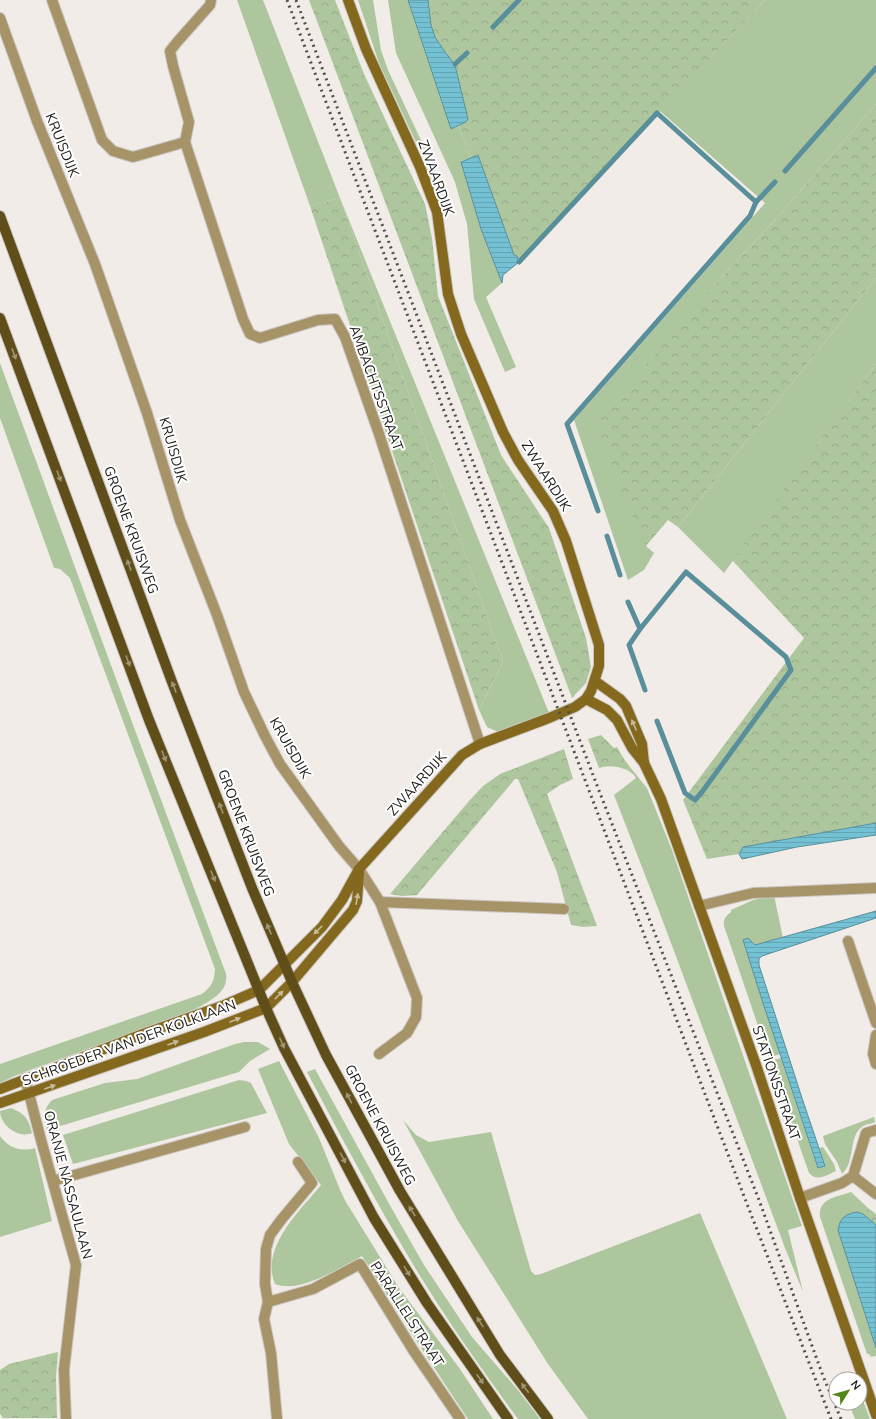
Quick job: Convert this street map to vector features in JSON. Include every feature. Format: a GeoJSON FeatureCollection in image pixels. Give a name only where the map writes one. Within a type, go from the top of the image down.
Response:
{"type":"FeatureCollection","features":[{"type":"Feature","properties":{"kind":"main road","name":"GROENE KRUISWEG"},"geometry":{"type":"LineString","coordinates":[[0,216],[172,682],[252,888],[284,965],[330,1062],[400,1191],[500,1355],[548,1419]]}},
{"type":"Feature","properties":{"kind":"main road"},"geometry":{"type":"LineString","coordinates":[[0,318],[149,720],[266,1008],[284,1048],[374,1218],[427,1303],[508,1419]]}},
{"type":"Feature","properties":{"kind":"street"},"geometry":{"type":"LineString","coordinates":[[52,0],[102,140],[113,151],[133,157],[185,142]]}},
{"type":"Feature","properties":{"kind":"street","name":"AMBACHTSSTRAAT"},"geometry":{"type":"LineString","coordinates":[[212,0],[210,5],[170,51],[172,66],[189,122],[185,142],[243,319],[250,334],[260,338],[318,320],[335,319],[345,337],[381,438],[480,744]]}},
{"type":"Feature","properties":{"kind":"street","name":"ZWAARDIJK"},"geometry":{"type":"LineString","coordinates":[[259,990],[322,927],[342,900],[359,869],[462,755],[480,744],[575,707],[586,699],[592,691],[599,666],[599,645],[566,541],[553,511],[518,460],[503,432],[461,334],[448,294],[437,212],[420,167],[366,49],[348,0]]}},
{"type":"Feature","properties":{"kind":"street","name":"KRUISDIJK"},"geometry":{"type":"LineString","coordinates":[[0,18],[37,121],[95,264],[147,412],[180,520],[217,615],[244,692],[280,764],[339,846],[359,869],[379,900],[417,998],[416,1017],[407,1033],[379,1054]]}},
{"type":"Feature","properties":{"kind":"street","name":"STATIONSSTRAAT"},"geometry":{"type":"LineString","coordinates":[[595,681],[620,699],[626,706],[642,744],[644,763]]}},
{"type":"Feature","properties":{"kind":"street","name":"STATIONSSTRAAT"},"geometry":{"type":"LineString","coordinates":[[586,699],[607,710],[617,720],[632,748],[644,763],[661,799],[756,1065],[800,1198],[876,1415]]}},
{"type":"Feature","properties":{"kind":"street"},"geometry":{"type":"LineString","coordinates":[[266,1008],[292,982],[354,910],[357,902],[359,869]]}},
{"type":"Feature","properties":{"kind":"street"},"geometry":{"type":"LineString","coordinates":[[699,906],[753,893],[876,888]]}},
{"type":"Feature","properties":{"kind":"street"},"geometry":{"type":"LineString","coordinates":[[379,900],[564,909]]}},
{"type":"Feature","properties":{"kind":"street"},"geometry":{"type":"LineString","coordinates":[[848,941],[876,1023]]}},
{"type":"Feature","properties":{"kind":"street","name":"SCHROEDER VAN DER KOLKLAAN"},"geometry":{"type":"LineString","coordinates":[[0,1089],[25,1078],[222,1006],[259,990]]}},
{"type":"Feature","properties":{"kind":"street","name":"SCHROEDER VAN DER KOLKLAAN"},"geometry":{"type":"LineString","coordinates":[[0,1103],[30,1094],[208,1031],[266,1008]]}},
{"type":"Feature","properties":{"kind":"street"},"geometry":{"type":"LineString","coordinates":[[876,1035],[873,1054],[876,1064]]}},
{"type":"Feature","properties":{"kind":"street","name":"ORANJE NASSAULAAN"},"geometry":{"type":"LineString","coordinates":[[25,1078],[76,1265],[64,1370],[66,1419]]}},
{"type":"Feature","properties":{"kind":"street"},"geometry":{"type":"LineString","coordinates":[[53,1181],[245,1127]]}},
{"type":"Feature","properties":{"kind":"street"},"geometry":{"type":"LineString","coordinates":[[800,1198],[842,1183],[853,1176],[866,1133],[876,1130]]}},
{"type":"Feature","properties":{"kind":"street"},"geometry":{"type":"LineString","coordinates":[[277,1419],[271,1353],[264,1319],[268,1302],[265,1284],[266,1249],[270,1235],[312,1183],[298,1162]]}},
{"type":"Feature","properties":{"kind":"street"},"geometry":{"type":"LineString","coordinates":[[853,1176],[876,1194]]}},
{"type":"Feature","properties":{"kind":"street","name":"PARALLELSTRAAT"},"geometry":{"type":"LineString","coordinates":[[268,1302],[313,1289],[360,1264],[413,1350],[460,1419]]}},
{"type":"Feature","properties":{"kind":"green space"},"geometry":{"type":"Polygon","coordinates":[[[237,0],[263,0],[340,198],[310,206],[237,0]]]}},
{"type":"Feature","properties":{"kind":"green space"},"geometry":{"type":"Polygon","coordinates":[[[309,0],[335,0],[364,74],[425,204],[432,238],[438,296],[501,455],[549,528],[586,638],[591,667],[586,683],[572,698],[309,0]]]}},
{"type":"Feature","properties":{"kind":"green space"},"geometry":{"type":"Polygon","coordinates":[[[358,0],[373,0],[381,50],[388,70],[427,153],[422,155],[379,63],[358,0]]]}},
{"type":"Feature","properties":{"kind":"green space"},"geometry":{"type":"Polygon","coordinates":[[[388,0],[408,0],[451,129],[459,126],[471,158],[461,161],[481,229],[502,283],[486,297],[516,367],[505,372],[474,299],[467,224],[455,182],[396,53],[388,0]]]}},
{"type":"Feature","properties":{"kind":"green space"},"geometry":{"type":"Polygon","coordinates":[[[428,0],[765,0],[519,262],[517,257],[514,256],[478,155],[471,158],[459,126],[468,119],[455,65],[435,37],[431,25],[428,0]]]}},
{"type":"Feature","properties":{"kind":"green space"},"geometry":{"type":"Polygon","coordinates":[[[765,0],[876,0],[876,104],[774,221],[716,283],[646,546],[654,553],[644,570],[628,580],[574,420],[765,203],[660,111],[765,0]]]}},
{"type":"Feature","properties":{"kind":"green space"},"geometry":{"type":"Polygon","coordinates":[[[876,104],[876,278],[678,527],[668,520],[646,546],[618,482],[596,423],[716,283],[774,221],[876,104]]]}},
{"type":"Feature","properties":{"kind":"green space"},"geometry":{"type":"Polygon","coordinates":[[[340,198],[549,713],[498,732],[487,727],[479,710],[503,662],[340,198]]]}},
{"type":"Feature","properties":{"kind":"green space"},"geometry":{"type":"Polygon","coordinates":[[[340,198],[503,662],[479,710],[310,206],[340,198]]]}},
{"type":"Feature","properties":{"kind":"green space"},"geometry":{"type":"Polygon","coordinates":[[[876,278],[876,364],[724,573],[678,527],[876,278]]]}},
{"type":"Feature","properties":{"kind":"green space"},"geometry":{"type":"Polygon","coordinates":[[[0,363],[225,971],[226,978],[225,985],[218,994],[194,1010],[14,1076],[0,1083],[0,1064],[202,994],[212,983],[215,969],[70,578],[60,569],[54,568],[0,418],[0,363]]]}},
{"type":"Feature","properties":{"kind":"green space"},"geometry":{"type":"Polygon","coordinates":[[[876,364],[876,823],[743,847],[739,854],[707,859],[683,800],[804,638],[732,560],[876,364]]]}},
{"type":"Feature","properties":{"kind":"green space"},"geometry":{"type":"Polygon","coordinates":[[[601,735],[614,748],[617,747],[630,767],[627,770],[613,766],[599,768],[588,739],[601,735]]]}},
{"type":"Feature","properties":{"kind":"green space"},"geometry":{"type":"Polygon","coordinates":[[[564,749],[573,779],[560,785],[547,794],[597,926],[583,927],[571,925],[557,872],[518,779],[515,779],[417,895],[402,896],[390,894],[483,786],[500,774],[564,749]]]}},
{"type":"Feature","properties":{"kind":"green space"},"geometry":{"type":"Polygon","coordinates":[[[630,767],[647,788],[672,850],[802,1226],[788,1230],[803,1292],[614,795],[636,778],[627,770],[630,767]]]}},
{"type":"Feature","properties":{"kind":"green space"},"geometry":{"type":"Polygon","coordinates":[[[774,895],[783,938],[755,945],[763,1003],[780,1054],[769,1058],[724,926],[724,921],[731,910],[753,900],[774,895]]]}},
{"type":"Feature","properties":{"kind":"green space"},"geometry":{"type":"Polygon","coordinates":[[[244,1042],[258,1042],[270,1049],[250,1061],[239,1072],[47,1130],[45,1111],[52,1100],[105,1083],[137,1079],[244,1042]]]}},
{"type":"Feature","properties":{"kind":"green space"},"geometry":{"type":"Polygon","coordinates":[[[781,1058],[817,1166],[825,1165],[819,1148],[823,1147],[834,1164],[836,1171],[826,1176],[815,1177],[809,1173],[770,1061],[781,1058]]]}},
{"type":"Feature","properties":{"kind":"green space"},"geometry":{"type":"Polygon","coordinates":[[[279,1061],[319,1138],[346,1202],[399,1288],[460,1369],[493,1419],[468,1419],[362,1256],[331,1273],[307,1283],[296,1286],[275,1284],[272,1270],[273,1257],[277,1243],[293,1218],[321,1185],[289,1144],[258,1069],[279,1061]]]}},
{"type":"Feature","properties":{"kind":"green space"},"geometry":{"type":"Polygon","coordinates":[[[315,1069],[424,1265],[472,1337],[517,1389],[540,1419],[518,1419],[441,1309],[374,1197],[307,1072],[315,1069]]]}},
{"type":"Feature","properties":{"kind":"green space"},"geometry":{"type":"Polygon","coordinates":[[[239,1080],[251,1083],[267,1113],[73,1164],[63,1135],[239,1080]]]}},
{"type":"Feature","properties":{"kind":"green space"},"geometry":{"type":"Polygon","coordinates":[[[11,1108],[20,1112],[25,1117],[32,1133],[21,1134],[6,1126],[0,1111],[11,1108]]]}},
{"type":"Feature","properties":{"kind":"green space"},"geometry":{"type":"Polygon","coordinates":[[[874,1117],[875,1122],[863,1126],[858,1130],[853,1142],[849,1163],[842,1174],[837,1162],[825,1144],[823,1136],[874,1117]]]}},
{"type":"Feature","properties":{"kind":"green space"},"geometry":{"type":"Polygon","coordinates":[[[403,1120],[416,1135],[429,1142],[491,1132],[531,1271],[535,1275],[700,1213],[787,1419],[588,1419],[548,1364],[458,1221],[403,1120]]]}},
{"type":"Feature","properties":{"kind":"green space"},"geometry":{"type":"Polygon","coordinates":[[[0,1136],[7,1144],[15,1148],[24,1150],[35,1148],[52,1221],[0,1237],[0,1136]]]}},
{"type":"Feature","properties":{"kind":"green space"},"geometry":{"type":"Polygon","coordinates":[[[851,1192],[868,1208],[863,1214],[856,1212],[838,1230],[876,1348],[876,1356],[871,1357],[867,1354],[820,1217],[820,1211],[825,1202],[851,1192]]]}},
{"type":"Feature","properties":{"kind":"green space"},"geometry":{"type":"Polygon","coordinates":[[[868,1208],[876,1214],[876,1225],[863,1214],[868,1208]]]}},
{"type":"Feature","properties":{"kind":"green space"},"geometry":{"type":"Polygon","coordinates":[[[58,1352],[56,1377],[57,1418],[3,1418],[0,1414],[0,1370],[9,1364],[58,1352]]]}},
{"type":"Feature","properties":{"kind":"green space"},"geometry":{"type":"Polygon","coordinates":[[[852,1411],[867,1411],[870,1419],[855,1419],[852,1411]]]}},
{"type":"Feature","properties":{"kind":"water"},"geometry":{"type":"Polygon","coordinates":[[[408,0],[428,0],[431,25],[435,37],[455,65],[468,119],[466,122],[451,129],[408,0]]]}},
{"type":"Feature","properties":{"kind":"water"},"geometry":{"type":"Polygon","coordinates":[[[478,155],[514,255],[517,256],[519,262],[503,275],[502,283],[481,229],[461,162],[478,155]]]}},
{"type":"Feature","properties":{"kind":"water"},"geometry":{"type":"Polygon","coordinates":[[[876,823],[876,835],[797,847],[742,859],[739,854],[743,847],[876,823]]]}},
{"type":"Feature","properties":{"kind":"water"},"geometry":{"type":"Polygon","coordinates":[[[876,911],[876,918],[762,956],[759,959],[759,965],[825,1166],[818,1168],[743,940],[748,938],[755,945],[876,911]]]}},
{"type":"Feature","properties":{"kind":"water"},"geometry":{"type":"Polygon","coordinates":[[[857,1212],[863,1214],[876,1225],[876,1348],[838,1230],[840,1222],[846,1215],[857,1212]]]}},
{"type":"Feature","properties":{"kind":"waterway"},"geometry":{"type":"LineString","coordinates":[[493,27],[519,0]]}},
{"type":"Feature","properties":{"kind":"waterway"},"geometry":{"type":"LineString","coordinates":[[455,64],[467,53]]}},
{"type":"Feature","properties":{"kind":"waterway"},"geometry":{"type":"LineString","coordinates":[[785,171],[876,68]]}},
{"type":"Feature","properties":{"kind":"waterway"},"geometry":{"type":"LineString","coordinates":[[519,262],[657,113],[756,202],[775,182]]}},
{"type":"Feature","properties":{"kind":"waterway"},"geometry":{"type":"LineString","coordinates":[[598,511],[567,424],[750,216],[756,202]]}},
{"type":"Feature","properties":{"kind":"waterway"},"geometry":{"type":"LineString","coordinates":[[607,536],[620,575]]}},
{"type":"Feature","properties":{"kind":"waterway"},"geometry":{"type":"LineString","coordinates":[[640,629],[686,572],[786,657],[791,670],[695,800],[685,793],[657,721]]}},
{"type":"Feature","properties":{"kind":"waterway"},"geometry":{"type":"LineString","coordinates":[[628,602],[640,629],[629,645],[645,690]]}},
{"type":"Feature","properties":{"kind":"railway"},"geometry":{"type":"LineString","coordinates":[[287,0],[747,1204],[831,1419]]}},
{"type":"Feature","properties":{"kind":"railway"},"geometry":{"type":"LineString","coordinates":[[296,0],[598,788],[759,1200],[823,1376],[841,1419]]}}]}
